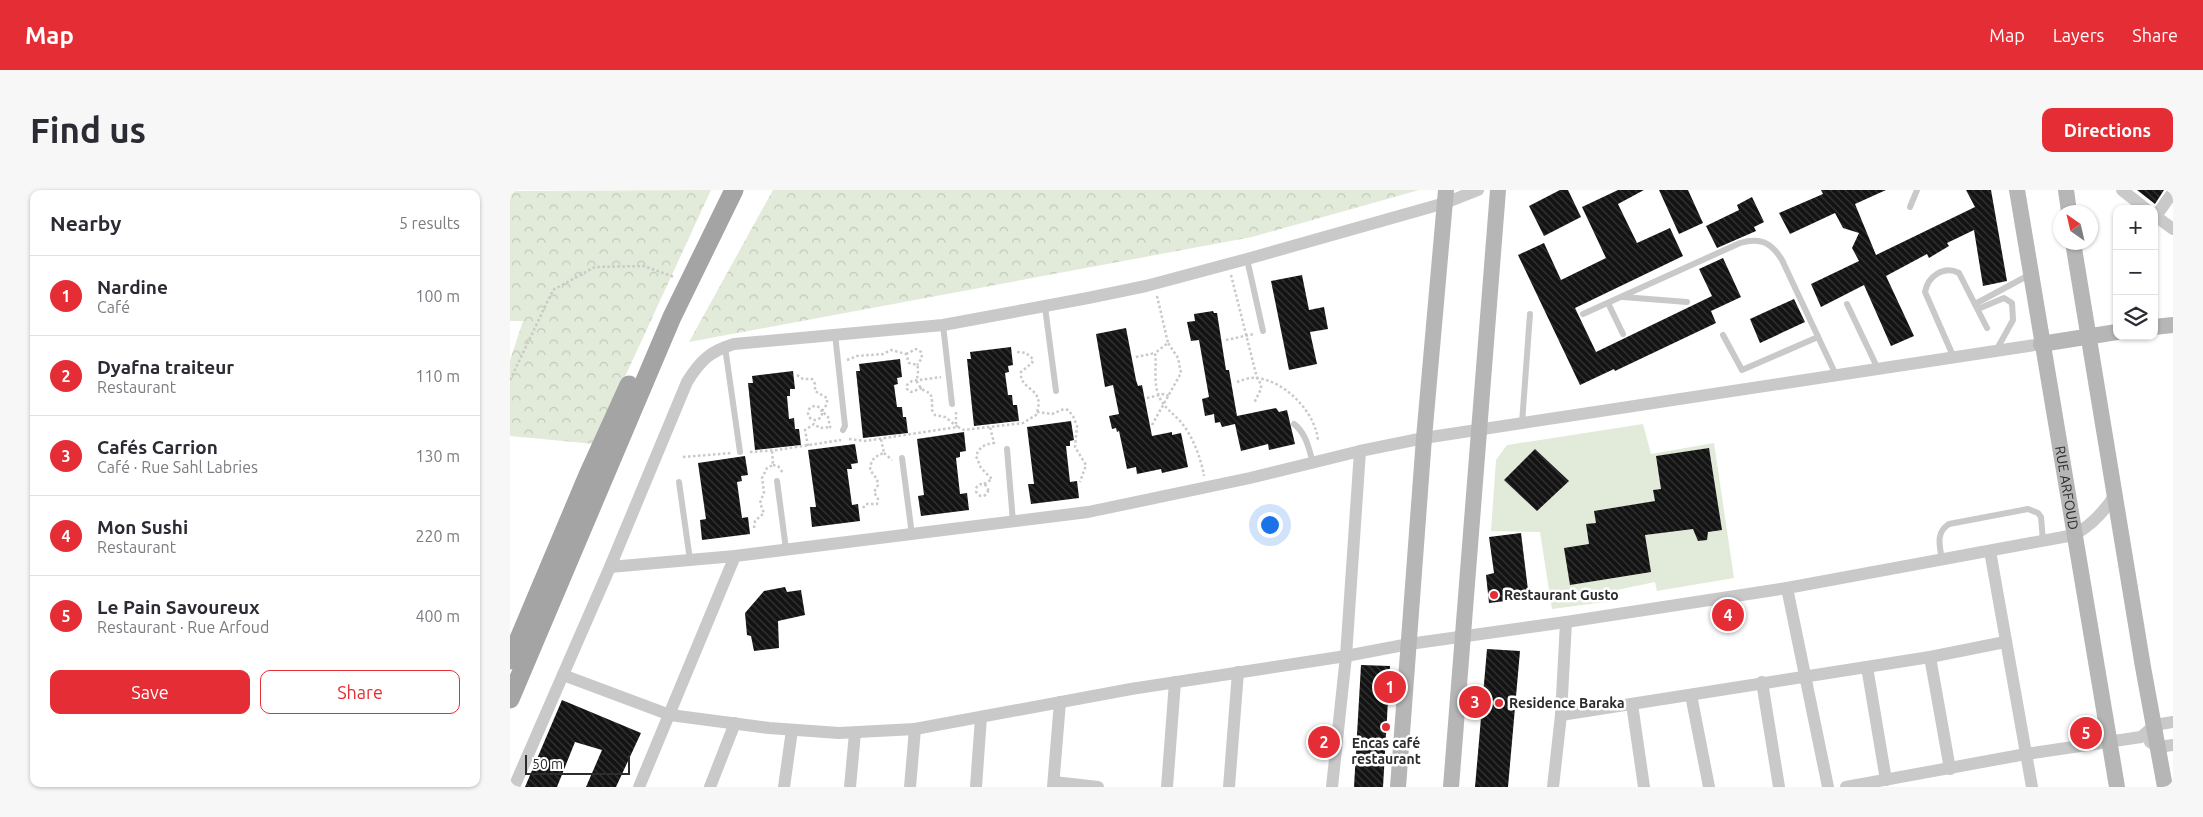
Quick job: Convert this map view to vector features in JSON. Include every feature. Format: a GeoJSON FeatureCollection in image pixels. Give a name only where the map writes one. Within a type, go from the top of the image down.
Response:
{"type":"FeatureCollection","features":[{"type":"Feature","properties":{"kind":"main road"},"geometry":{"type":"LineString","coordinates":[[510,660],[588,475],[678,278],[721,190]]}},
{"type":"Feature","properties":{"kind":"main road"},"geometry":{"type":"LineString","coordinates":[[510,699],[672,318],[734,190]]}},
{"type":"Feature","properties":{"kind":"street"},"geometry":{"type":"LineString","coordinates":[[514,787],[610,567],[687,382],[697,366],[718,349],[734,344],[943,325],[1154,284],[1247,259],[1445,196],[1478,190]]}},
{"type":"Feature","properties":{"kind":"street"},"geometry":{"type":"LineString","coordinates":[[1451,787],[1498,190]]}},
{"type":"Feature","properties":{"kind":"street","name":"RUE ARFOUD"},"geometry":{"type":"LineString","coordinates":[[2017,190],[2041,344],[2117,787]]}},
{"type":"Feature","properties":{"kind":"street"},"geometry":{"type":"LineString","coordinates":[[2066,190],[2068,205]]}},
{"type":"Feature","properties":{"kind":"street"},"geometry":{"type":"LineString","coordinates":[[2122,190],[2142,205]]}},
{"type":"Feature","properties":{"kind":"street"},"geometry":{"type":"LineString","coordinates":[[2158,207],[2173,192]]}},
{"type":"Feature","properties":{"kind":"street"},"geometry":{"type":"LineString","coordinates":[[1398,787],[1424,438],[1445,196]]}},
{"type":"Feature","properties":{"kind":"street"},"geometry":{"type":"LineString","coordinates":[[2158,218],[2173,229]]}},
{"type":"Feature","properties":{"kind":"street"},"geometry":{"type":"LineString","coordinates":[[2074,250],[2143,667],[2154,725],[2166,746],[2165,787]]}},
{"type":"Feature","properties":{"kind":"street"},"geometry":{"type":"LineString","coordinates":[[2158,327],[2173,325]]}},
{"type":"Feature","properties":{"kind":"street"},"geometry":{"type":"LineString","coordinates":[[610,567],[735,556],[1013,523],[1088,512],[1206,487],[1312,457],[1360,451],[1424,438],[2113,333]]}},
{"type":"Feature","properties":{"kind":"street"},"geometry":{"type":"LineString","coordinates":[[1332,787],[1346,656],[1360,451]]}},
{"type":"Feature","properties":{"kind":"street"},"geometry":{"type":"LineString","coordinates":[[563,675],[670,715],[792,730],[855,733],[915,729],[1175,682],[1346,656],[1409,644],[1787,588],[2044,541],[2074,535],[2087,527],[2099,516],[2115,494]]}},
{"type":"Feature","properties":{"kind":"street"},"geometry":{"type":"LineString","coordinates":[[1990,551],[2032,787]]}},
{"type":"Feature","properties":{"kind":"street"},"geometry":{"type":"LineString","coordinates":[[639,787],[735,556]]}},
{"type":"Feature","properties":{"kind":"street"},"geometry":{"type":"LineString","coordinates":[[1787,588],[1828,787]]}},
{"type":"Feature","properties":{"kind":"street"},"geometry":{"type":"LineString","coordinates":[[1553,787],[1561,715],[1566,622]]}},
{"type":"Feature","properties":{"kind":"street"},"geometry":{"type":"LineString","coordinates":[[1561,715],[1930,657],[2005,642]]}},
{"type":"Feature","properties":{"kind":"street"},"geometry":{"type":"LineString","coordinates":[[1930,657],[1950,769]]}},
{"type":"Feature","properties":{"kind":"street"},"geometry":{"type":"LineString","coordinates":[[1867,667],[1886,780]]}},
{"type":"Feature","properties":{"kind":"street"},"geometry":{"type":"LineString","coordinates":[[1229,787],[1238,672]]}},
{"type":"Feature","properties":{"kind":"street"},"geometry":{"type":"LineString","coordinates":[[1167,787],[1175,682]]}},
{"type":"Feature","properties":{"kind":"street"},"geometry":{"type":"LineString","coordinates":[[1762,682],[1779,787]]}},
{"type":"Feature","properties":{"kind":"street"},"geometry":{"type":"LineString","coordinates":[[1691,695],[1709,787]]}},
{"type":"Feature","properties":{"kind":"street"},"geometry":{"type":"LineString","coordinates":[[1060,702],[1054,785],[1098,787]]}},
{"type":"Feature","properties":{"kind":"street"},"geometry":{"type":"LineString","coordinates":[[1632,704],[1644,787]]}},
{"type":"Feature","properties":{"kind":"street"},"geometry":{"type":"LineString","coordinates":[[976,787],[981,717]]}},
{"type":"Feature","properties":{"kind":"street"},"geometry":{"type":"LineString","coordinates":[[2141,737],[2154,725],[2173,722]]}},
{"type":"Feature","properties":{"kind":"street"},"geometry":{"type":"LineString","coordinates":[[710,787],[735,723]]}},
{"type":"Feature","properties":{"kind":"street"},"geometry":{"type":"LineString","coordinates":[[910,787],[915,729]]}},
{"type":"Feature","properties":{"kind":"street"},"geometry":{"type":"LineString","coordinates":[[784,787],[792,730]]}},
{"type":"Feature","properties":{"kind":"street"},"geometry":{"type":"LineString","coordinates":[[850,787],[855,733]]}},
{"type":"Feature","properties":{"kind":"street"},"geometry":{"type":"LineString","coordinates":[[1846,787],[2108,740],[2141,737],[2166,746]]}},
{"type":"Feature","properties":{"kind":"lane"},"geometry":{"type":"LineString","coordinates":[[1910,207],[1917,190]]}},
{"type":"Feature","properties":{"kind":"lane"},"geometry":{"type":"LineString","coordinates":[[1583,314],[1740,243],[1750,240],[1763,241],[1774,248],[1782,260],[1836,375]]}},
{"type":"Feature","properties":{"kind":"lane"},"geometry":{"type":"LineString","coordinates":[[1247,259],[1263,331]]}},
{"type":"Feature","properties":{"kind":"lane"},"geometry":{"type":"LineString","coordinates":[[1954,358],[1925,292],[1927,282],[1944,270],[1952,269],[1959,273],[1987,328]]}},
{"type":"Feature","properties":{"kind":"lane"},"geometry":{"type":"LineString","coordinates":[[1976,306],[2030,275]]}},
{"type":"Feature","properties":{"kind":"lane"},"geometry":{"type":"LineString","coordinates":[[1622,296],[1688,302]]}},
{"type":"Feature","properties":{"kind":"lane"},"geometry":{"type":"LineString","coordinates":[[1976,306],[2004,298],[2012,303],[2013,320],[1996,351]]}},
{"type":"Feature","properties":{"kind":"lane"},"geometry":{"type":"LineString","coordinates":[[1608,303],[1623,334]]}},
{"type":"Feature","properties":{"kind":"lane"},"geometry":{"type":"LineString","coordinates":[[1846,304],[1878,369]]}},
{"type":"Feature","properties":{"kind":"lane"},"geometry":{"type":"LineString","coordinates":[[1045,306],[1056,391]]}},
{"type":"Feature","properties":{"kind":"lane"},"geometry":{"type":"LineString","coordinates":[[1522,423],[1530,314]]}},
{"type":"Feature","properties":{"kind":"lane"},"geometry":{"type":"LineString","coordinates":[[943,325],[952,404]]}},
{"type":"Feature","properties":{"kind":"lane"},"geometry":{"type":"LineString","coordinates":[[835,334],[845,426],[843,430]]}},
{"type":"Feature","properties":{"kind":"lane"},"geometry":{"type":"LineString","coordinates":[[1723,335],[1742,370],[1818,337]]}},
{"type":"Feature","properties":{"kind":"lane"},"geometry":{"type":"LineString","coordinates":[[725,347],[740,452]]}},
{"type":"Feature","properties":{"kind":"lane"},"geometry":{"type":"LineString","coordinates":[[1294,424],[1300,428],[1312,457]]}},
{"type":"Feature","properties":{"kind":"lane"},"geometry":{"type":"LineString","coordinates":[[1007,449],[1013,523]]}},
{"type":"Feature","properties":{"kind":"lane"},"geometry":{"type":"LineString","coordinates":[[902,458],[912,535]]}},
{"type":"Feature","properties":{"kind":"lane"},"geometry":{"type":"LineString","coordinates":[[777,481],[786,549]]}},
{"type":"Feature","properties":{"kind":"lane"},"geometry":{"type":"LineString","coordinates":[[679,482],[690,560]]}},
{"type":"Feature","properties":{"kind":"lane"},"geometry":{"type":"LineString","coordinates":[[1942,560],[1939,540],[1943,528],[1949,524],[2028,509],[2034,510],[2041,517],[2044,541]]}},
{"type":"Feature","properties":{"kind":"path"},"geometry":{"type":"LineString","coordinates":[[1228,264],[1256,378],[1262,384],[1254,403]]}},
{"type":"Feature","properties":{"kind":"path"},"geometry":{"type":"LineString","coordinates":[[510,380],[553,290],[595,267],[644,266],[678,278]]}},
{"type":"Feature","properties":{"kind":"path"},"geometry":{"type":"LineString","coordinates":[[1152,425],[1164,406],[1180,373],[1178,358],[1168,343],[1154,284]]}},
{"type":"Feature","properties":{"kind":"path"},"geometry":{"type":"LineString","coordinates":[[1226,340],[1263,331]]}},
{"type":"Feature","properties":{"kind":"path"},"geometry":{"type":"LineString","coordinates":[[1136,357],[1155,353],[1168,343]]}},
{"type":"Feature","properties":{"kind":"path"},"geometry":{"type":"LineString","coordinates":[[838,360],[846,360],[866,354],[883,354],[891,350],[906,354],[916,348],[921,352],[922,358],[917,365]]}},
{"type":"Feature","properties":{"kind":"path"},"geometry":{"type":"LineString","coordinates":[[1018,352],[1026,353],[1033,359],[1032,363],[1021,372],[1021,377],[1024,384],[1035,391],[1038,397],[1037,412]]}},
{"type":"Feature","properties":{"kind":"path"},"geometry":{"type":"LineString","coordinates":[[1155,353],[1158,394],[1164,406],[1182,424],[1193,443],[1202,464],[1206,487]]}},
{"type":"Feature","properties":{"kind":"path"},"geometry":{"type":"LineString","coordinates":[[906,354],[909,363],[917,365]]}},
{"type":"Feature","properties":{"kind":"path"},"geometry":{"type":"LineString","coordinates":[[916,380],[920,372],[917,365]]}},
{"type":"Feature","properties":{"kind":"path"},"geometry":{"type":"LineString","coordinates":[[797,375],[803,379],[812,379],[815,384],[815,390],[827,398],[827,404],[822,411],[822,416],[816,420],[812,419],[809,415],[810,409],[813,406],[820,407],[822,411],[828,418],[830,427]]}},
{"type":"Feature","properties":{"kind":"path"},"geometry":{"type":"LineString","coordinates":[[922,388],[911,392],[907,389],[909,382],[949,376]]}},
{"type":"Feature","properties":{"kind":"path"},"geometry":{"type":"LineString","coordinates":[[1237,382],[1256,378],[1272,382],[1286,390],[1307,412],[1318,433],[1318,449],[1312,457]]}},
{"type":"Feature","properties":{"kind":"path"},"geometry":{"type":"LineString","coordinates":[[916,380],[922,388],[928,391],[933,400],[932,410],[934,415],[945,417],[964,430],[1023,423],[1037,412],[1052,414],[1064,409],[1068,410],[1078,426],[1075,447],[1086,465],[1080,482]]}},
{"type":"Feature","properties":{"kind":"path"},"geometry":{"type":"LineString","coordinates":[[1148,398],[1158,394],[1169,396]]}},
{"type":"Feature","properties":{"kind":"path"},"geometry":{"type":"LineString","coordinates":[[808,446],[805,430],[814,424],[820,428],[830,427],[843,430],[848,439]]}},
{"type":"Feature","properties":{"kind":"path"},"geometry":{"type":"LineString","coordinates":[[684,457],[772,450],[848,439],[865,441],[958,427]]}},
{"type":"Feature","properties":{"kind":"path"},"geometry":{"type":"LineString","coordinates":[[984,484],[987,486],[988,492],[983,496],[979,495],[976,492],[977,486],[992,479],[981,468],[976,456],[978,450],[986,444],[994,443],[990,427]]}},
{"type":"Feature","properties":{"kind":"path"},"geometry":{"type":"LineString","coordinates":[[863,508],[866,504],[877,504],[878,499],[874,492],[878,485],[877,479],[870,470],[875,457],[884,453],[881,439]]}},
{"type":"Feature","properties":{"kind":"path"},"geometry":{"type":"LineString","coordinates":[[754,528],[755,521],[764,513],[760,503],[764,492],[762,478],[767,468],[774,465],[772,450]]}},
{"type":"Feature","properties":{"kind":"green space"},"geometry":{"type":"Polygon","coordinates":[[[711,190],[594,444],[510,436],[510,360],[523,321],[510,321],[510,191],[711,190]]]}},
{"type":"Feature","properties":{"kind":"green space"},"geometry":{"type":"Polygon","coordinates":[[[773,190],[1419,190],[1252,237],[689,342],[773,190]]]}},
{"type":"Feature","properties":{"kind":"green space"},"geometry":{"type":"Polygon","coordinates":[[[1643,424],[1651,454],[1714,443],[1734,578],[1657,591],[1655,582],[1612,591],[1612,601],[1552,609],[1540,532],[1491,531],[1496,460],[1507,445],[1643,424]]]}},
{"type":"Feature","properties":{"kind":"building"},"geometry":{"type":"Polygon","coordinates":[[[1560,190],[1568,190],[1581,217],[1544,236],[1529,206],[1560,190]]]}},
{"type":"Feature","properties":{"kind":"building"},"geometry":{"type":"Polygon","coordinates":[[[1618,190],[1644,190],[1618,204],[1637,243],[1670,228],[1683,256],[1575,308],[1596,352],[1712,296],[1699,269],[1723,258],[1741,297],[1711,311],[1716,323],[1615,371],[1614,369],[1580,385],[1518,255],[1544,243],[1561,280],[1606,258],[1582,207],[1618,190]]]}},
{"type":"Feature","properties":{"kind":"building"},"geometry":{"type":"Polygon","coordinates":[[[1659,190],[1688,190],[1703,223],[1679,234],[1659,190]]]}},
{"type":"Feature","properties":{"kind":"building"},"geometry":{"type":"Polygon","coordinates":[[[1821,190],[1886,190],[1855,204],[1876,255],[1975,207],[1966,190],[1991,190],[2007,281],[1983,286],[1974,230],[1947,243],[1949,246],[1929,258],[1927,254],[1886,276],[1914,336],[1891,346],[1864,285],[1821,307],[1811,284],[1859,261],[1852,248],[1859,233],[1843,228],[1835,213],[1790,234],[1779,213],[1823,194],[1821,190]]]}},
{"type":"Feature","properties":{"kind":"building"},"geometry":{"type":"Polygon","coordinates":[[[2137,190],[2164,190],[2155,204],[2137,190]]]}},
{"type":"Feature","properties":{"kind":"building"},"geometry":{"type":"Polygon","coordinates":[[[1752,197],[1764,222],[1754,227],[1756,231],[1717,248],[1706,226],[1739,210],[1737,205],[1752,197]]]}},
{"type":"Feature","properties":{"kind":"building"},"geometry":{"type":"Polygon","coordinates":[[[1302,275],[1309,310],[1324,307],[1328,329],[1310,332],[1317,364],[1289,370],[1271,281],[1302,275]]]}},
{"type":"Feature","properties":{"kind":"building"},"geometry":{"type":"Polygon","coordinates":[[[1794,299],[1805,322],[1760,343],[1750,319],[1794,299]]]}},
{"type":"Feature","properties":{"kind":"building"},"geometry":{"type":"Polygon","coordinates":[[[1213,311],[1217,313],[1226,370],[1229,370],[1237,416],[1276,408],[1279,412],[1287,410],[1295,444],[1269,450],[1268,444],[1241,451],[1235,424],[1222,427],[1220,422],[1215,423],[1214,414],[1205,416],[1202,399],[1209,397],[1199,340],[1191,341],[1187,322],[1195,321],[1194,314],[1213,311]]]}},
{"type":"Feature","properties":{"kind":"building"},"geometry":{"type":"Polygon","coordinates":[[[1126,328],[1136,380],[1138,386],[1142,385],[1152,436],[1172,432],[1172,435],[1181,433],[1188,467],[1162,473],[1161,469],[1137,474],[1136,467],[1127,469],[1119,431],[1117,432],[1116,428],[1112,429],[1109,416],[1119,414],[1113,385],[1105,387],[1096,334],[1126,328]]]}},
{"type":"Feature","properties":{"kind":"building"},"geometry":{"type":"Polygon","coordinates":[[[1011,347],[1013,365],[1008,366],[1009,372],[1005,373],[1008,395],[1012,395],[1013,405],[1017,405],[1019,421],[974,426],[967,359],[971,359],[970,352],[1011,347]]]}},
{"type":"Feature","properties":{"kind":"building"},"geometry":{"type":"Polygon","coordinates":[[[900,359],[902,377],[897,378],[898,384],[894,385],[897,407],[902,407],[903,417],[906,417],[908,433],[863,438],[856,371],[860,371],[859,364],[900,359]]]}},
{"type":"Feature","properties":{"kind":"building"},"geometry":{"type":"Polygon","coordinates":[[[793,371],[795,389],[790,389],[790,396],[787,396],[789,419],[794,418],[795,429],[799,429],[801,445],[755,450],[748,383],[753,383],[752,376],[793,371]]]}},
{"type":"Feature","properties":{"kind":"building"},"geometry":{"type":"Polygon","coordinates":[[[1071,421],[1074,440],[1070,441],[1070,446],[1066,446],[1070,482],[1077,481],[1079,498],[1031,504],[1028,484],[1034,484],[1027,427],[1071,421]]]}},
{"type":"Feature","properties":{"kind":"building"},"geometry":{"type":"Polygon","coordinates":[[[964,432],[966,451],[960,452],[960,457],[956,458],[960,494],[967,493],[969,510],[921,516],[918,496],[924,495],[917,439],[964,432]]]}},
{"type":"Feature","properties":{"kind":"building"},"geometry":{"type":"Polygon","coordinates":[[[855,444],[858,463],[851,464],[852,469],[847,469],[852,505],[858,504],[860,521],[812,527],[810,507],[816,507],[808,450],[855,444]]]}},
{"type":"Feature","properties":{"kind":"building"},"geometry":{"type":"Polygon","coordinates":[[[1709,448],[1722,530],[1708,532],[1707,540],[1698,541],[1693,529],[1645,535],[1651,572],[1570,585],[1564,548],[1589,544],[1586,524],[1596,523],[1594,511],[1655,501],[1653,490],[1661,489],[1656,456],[1709,448]]]}},
{"type":"Feature","properties":{"kind":"building"},"geometry":{"type":"Polygon","coordinates":[[[1535,449],[1569,481],[1537,511],[1504,480],[1535,449]]]}},
{"type":"Feature","properties":{"kind":"building"},"geometry":{"type":"Polygon","coordinates":[[[745,456],[748,475],[741,476],[742,481],[737,482],[742,518],[748,517],[750,534],[702,540],[700,520],[706,519],[698,463],[745,456]]]}},
{"type":"Feature","properties":{"kind":"building"},"geometry":{"type":"Polygon","coordinates":[[[1521,533],[1529,598],[1489,603],[1486,575],[1494,573],[1489,537],[1521,533]]]}},
{"type":"Feature","properties":{"kind":"building"},"geometry":{"type":"Polygon","coordinates":[[[785,587],[787,592],[801,590],[805,615],[778,621],[779,648],[754,651],[751,636],[747,635],[745,613],[764,591],[785,587]]]}},
{"type":"Feature","properties":{"kind":"building","name":"Residence Baraka"},"geometry":{"type":"Polygon","coordinates":[[[1487,649],[1520,651],[1508,787],[1475,787],[1487,649]]]}},
{"type":"Feature","properties":{"kind":"building"},"geometry":{"type":"Polygon","coordinates":[[[1361,665],[1390,666],[1383,787],[1354,787],[1361,665]]]}},
{"type":"Feature","properties":{"kind":"building"},"geometry":{"type":"Polygon","coordinates":[[[562,700],[641,733],[616,787],[586,787],[602,750],[575,742],[557,787],[525,787],[562,700]]]}},
{"type":"Feature","properties":{"kind":"place","name":"Restaurant Gusto"},"geometry":{"type":"Point","coordinates":[1494,595]}},
{"type":"Feature","properties":{"kind":"place","name":"Mon Sushi"},"geometry":{"type":"Point","coordinates":[1728,615]}},
{"type":"Feature","properties":{"kind":"place","name":"Nardine"},"geometry":{"type":"Point","coordinates":[1390,687]}},
{"type":"Feature","properties":{"kind":"place","name":"Cafés Carrion"},"geometry":{"type":"Point","coordinates":[1475,702]}},
{"type":"Feature","properties":{"kind":"place","name":"Residence Baraka"},"geometry":{"type":"Point","coordinates":[1499,703]}},
{"type":"Feature","properties":{"kind":"place","name":"Encas café restaurant"},"geometry":{"type":"Point","coordinates":[1386,727]}},
{"type":"Feature","properties":{"kind":"place","name":"Le Pain Savoureux"},"geometry":{"type":"Point","coordinates":[2086,733]}},
{"type":"Feature","properties":{"kind":"place","name":"Dyafna traiteur"},"geometry":{"type":"Point","coordinates":[1324,742]}}]}
